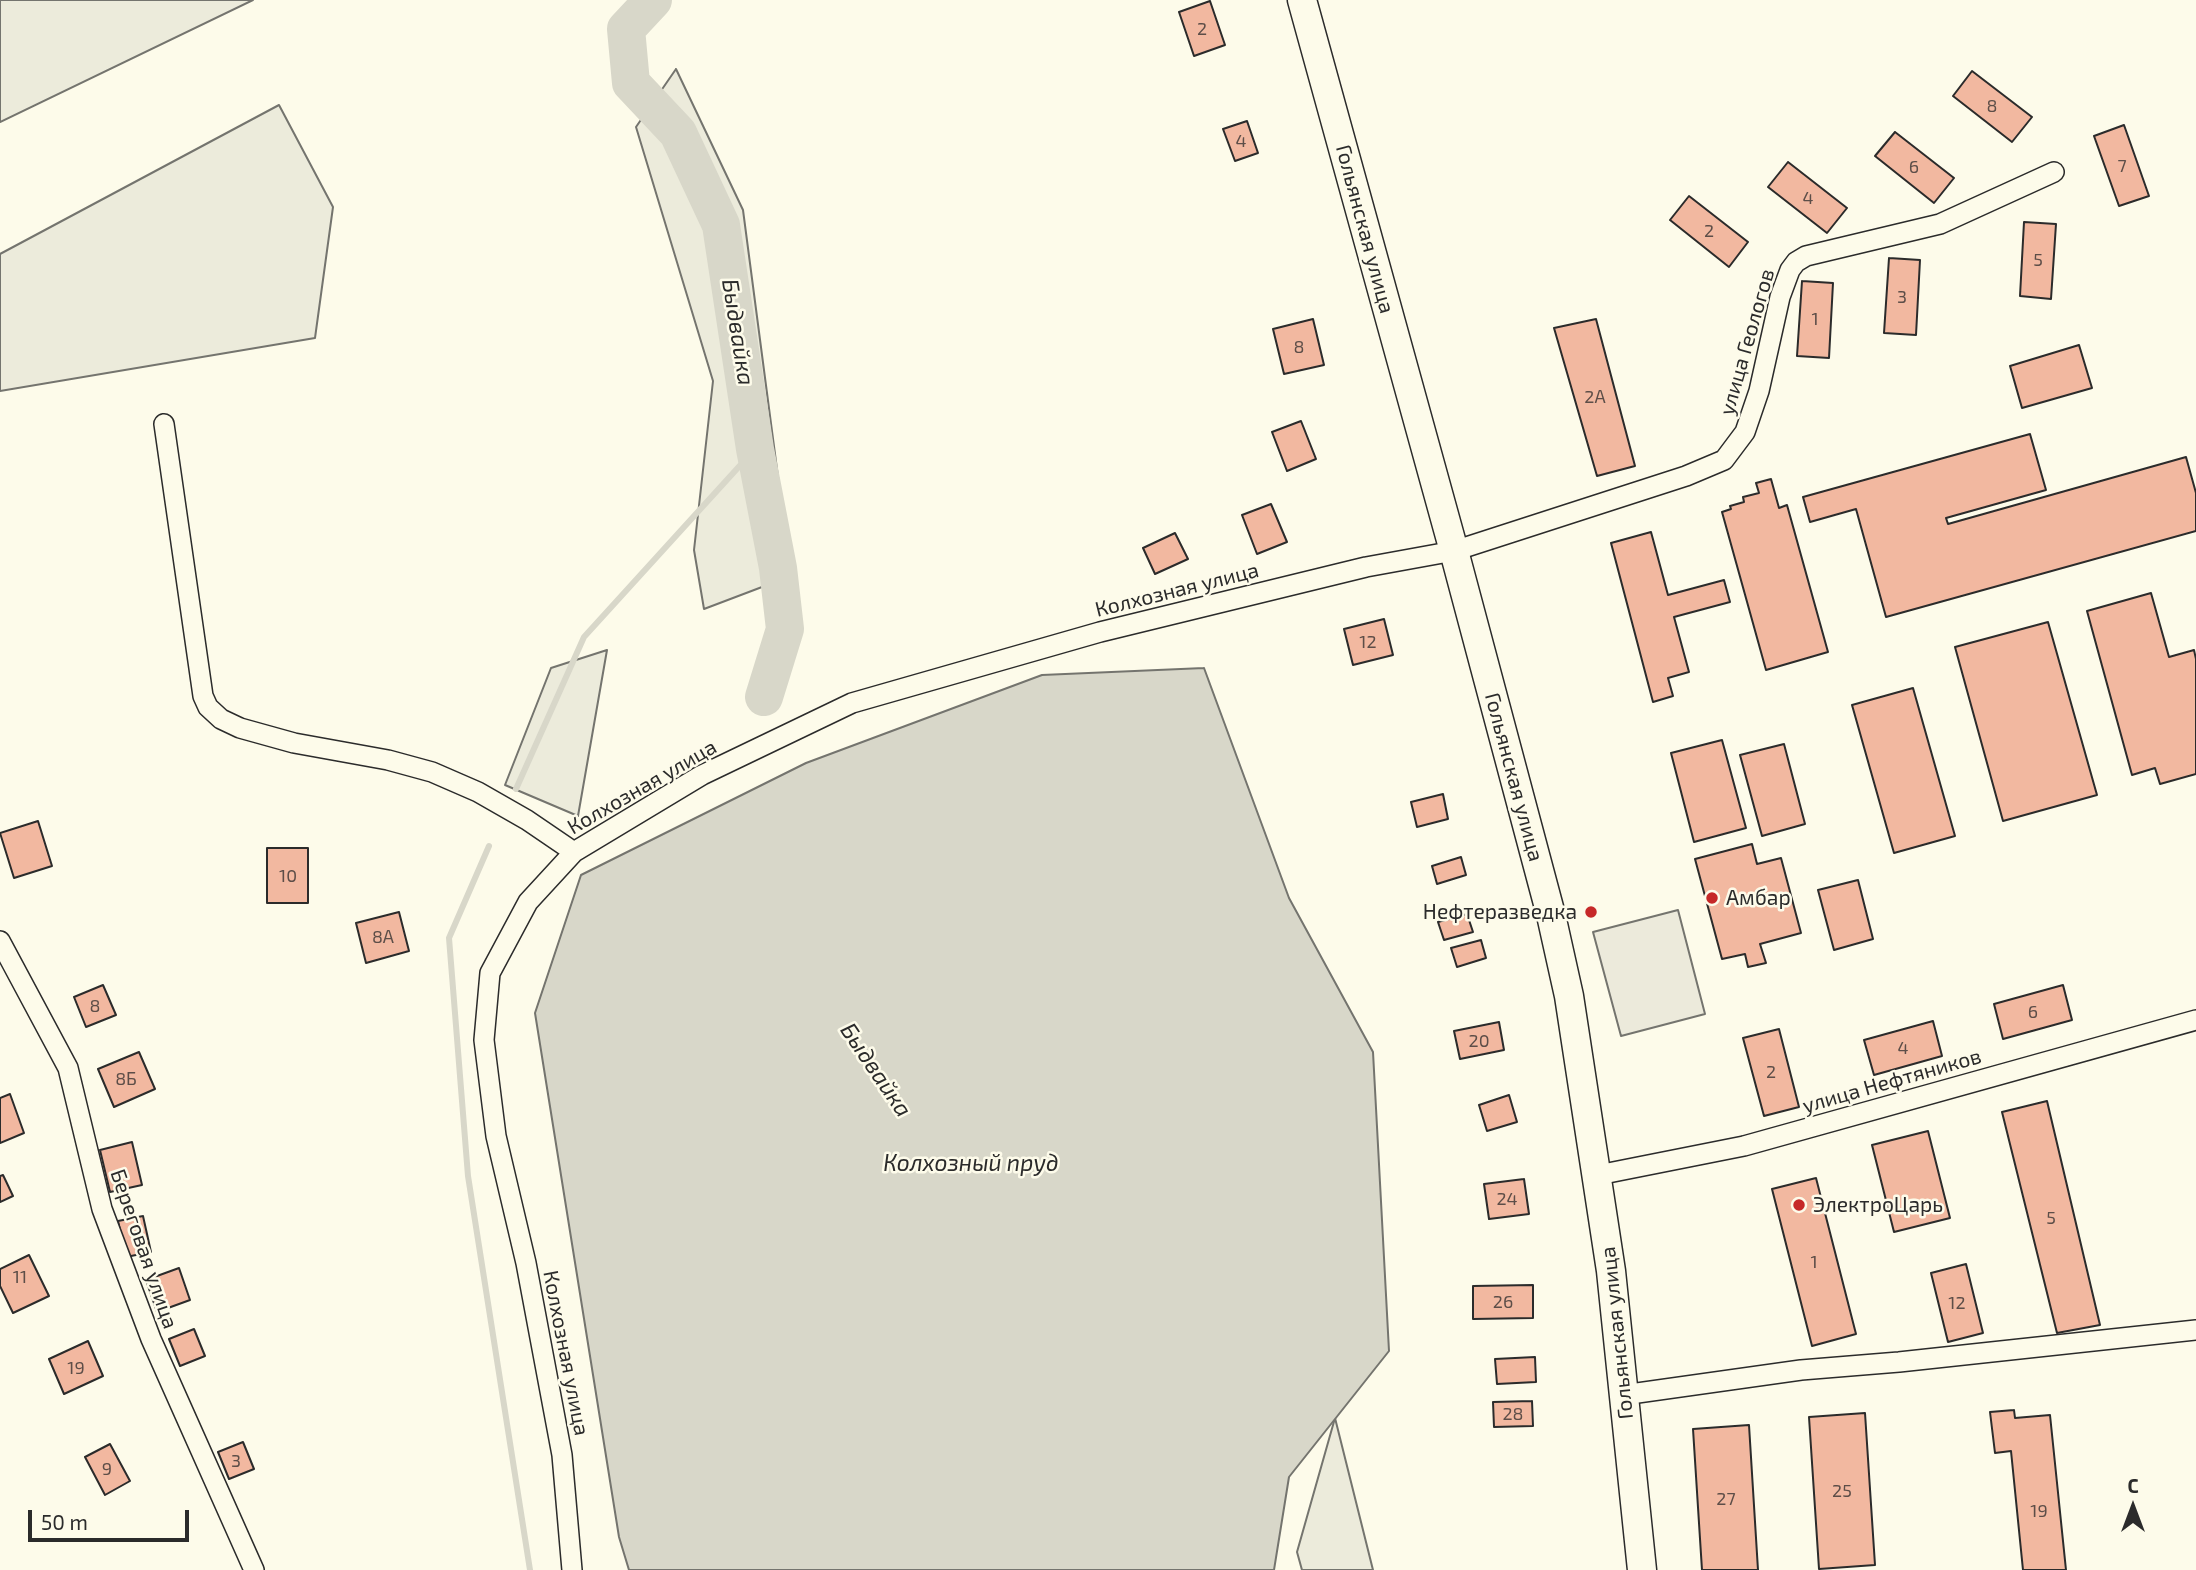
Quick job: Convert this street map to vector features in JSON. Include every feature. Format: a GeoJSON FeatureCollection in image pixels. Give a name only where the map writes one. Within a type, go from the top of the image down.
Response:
{"type":"FeatureCollection","features":[{"type":"Feature","properties":{"kind":"main road","name":"Гольянская улица"},"geometry":{"type":"LineString","coordinates":[[1302,0],[1454,551],[1551,915],[1569,996],[1611,1271],[1642,1570]]}},
{"type":"Feature","properties":{"kind":"street","name":"улица Геологов"},"geometry":{"type":"LineString","coordinates":[[1454,551],[1724,460],[1745,432],[1759,391],[1780,297],[1790,270],[1796,262],[1806,256],[1940,224],[2054,172]]}},
{"type":"Feature","properties":{"kind":"street"},"geometry":{"type":"LineString","coordinates":[[164,424],[203,696],[208,707],[221,719],[240,728],[294,743],[388,760],[432,772],[478,792],[527,820],[574,852]]}},
{"type":"Feature","properties":{"kind":"street","name":"Колхозная улица"},"geometry":{"type":"LineString","coordinates":[[572,1570],[562,1455],[526,1263],[496,1136],[484,1040],[490,973],[528,902],[574,852],[702,775],[852,703],[1100,632],[1366,567],[1454,551]]}},
{"type":"Feature","properties":{"kind":"street","name":"Береговая улица"},"geometry":{"type":"LineString","coordinates":[[0,940],[68,1068],[102,1209],[150,1339],[254,1570]]}},
{"type":"Feature","properties":{"kind":"street","name":"улица Нефтяников"},"geometry":{"type":"LineString","coordinates":[[1598,1175],[1744,1146],[2196,1020]]}},
{"type":"Feature","properties":{"kind":"street"},"geometry":{"type":"LineString","coordinates":[[1623,1395],[1801,1370],[1899,1363],[2196,1330]]}},
{"type":"Feature","properties":{"kind":"shaded area"},"geometry":{"type":"Polygon","coordinates":[[[0,0],[253,0],[0,122],[0,0]]]}},
{"type":"Feature","properties":{"kind":"shaded area"},"geometry":{"type":"Polygon","coordinates":[[[676,69],[743,210],[791,576],[704,609],[694,550],[713,381],[636,127],[676,69]]]}},
{"type":"Feature","properties":{"kind":"shaded area"},"geometry":{"type":"Polygon","coordinates":[[[279,105],[333,207],[315,338],[0,391],[0,254],[279,105]]]}},
{"type":"Feature","properties":{"kind":"shaded area"},"geometry":{"type":"Polygon","coordinates":[[[607,650],[578,816],[505,785],[551,668],[607,650]]]}},
{"type":"Feature","properties":{"kind":"shaded area"},"geometry":{"type":"Polygon","coordinates":[[[1678,910],[1705,1014],[1621,1036],[1593,932],[1678,910]]]}},
{"type":"Feature","properties":{"kind":"shaded area"},"geometry":{"type":"Polygon","coordinates":[[[1335,1418],[1373,1570],[1302,1570],[1297,1552],[1335,1418]]]}},
{"type":"Feature","properties":{"kind":"water","name":"Колхозный пруд"},"geometry":{"type":"Polygon","coordinates":[[[1204,668],[1289,898],[1373,1052],[1389,1351],[1289,1477],[1274,1570],[629,1570],[619,1537],[535,1013],[581,875],[806,763],[1042,675],[1204,668]]]}},
{"type":"Feature","properties":{"kind":"building"},"geometry":{"type":"Polygon","coordinates":[[[1210,1],[1225,45],[1194,56],[1179,12],[1210,1]]]}},
{"type":"Feature","properties":{"kind":"building"},"geometry":{"type":"Polygon","coordinates":[[[1972,71],[2032,117],[2012,142],[1953,96],[1972,71]]]}},
{"type":"Feature","properties":{"kind":"building"},"geometry":{"type":"Polygon","coordinates":[[[1247,121],[1258,153],[1235,161],[1223,129],[1247,121]]]}},
{"type":"Feature","properties":{"kind":"building"},"geometry":{"type":"Polygon","coordinates":[[[2124,125],[2149,196],[2119,206],[2094,136],[2124,125]]]}},
{"type":"Feature","properties":{"kind":"building"},"geometry":{"type":"Polygon","coordinates":[[[1895,132],[1954,178],[1934,203],[1875,156],[1895,132]]]}},
{"type":"Feature","properties":{"kind":"building"},"geometry":{"type":"Polygon","coordinates":[[[1788,162],[1847,208],[1827,233],[1768,187],[1788,162]]]}},
{"type":"Feature","properties":{"kind":"building"},"geometry":{"type":"Polygon","coordinates":[[[1689,196],[1748,242],[1729,267],[1670,220],[1689,196]]]}},
{"type":"Feature","properties":{"kind":"building"},"geometry":{"type":"Polygon","coordinates":[[[2024,222],[2056,224],[2051,299],[2020,296],[2024,222]]]}},
{"type":"Feature","properties":{"kind":"building"},"geometry":{"type":"Polygon","coordinates":[[[1889,258],[1920,260],[1916,335],[1884,333],[1889,258]]]}},
{"type":"Feature","properties":{"kind":"building"},"geometry":{"type":"Polygon","coordinates":[[[1802,281],[1833,283],[1829,358],[1797,356],[1802,281]]]}},
{"type":"Feature","properties":{"kind":"building"},"geometry":{"type":"Polygon","coordinates":[[[1313,319],[1324,365],[1284,374],[1273,329],[1313,319]]]}},
{"type":"Feature","properties":{"kind":"building"},"geometry":{"type":"Polygon","coordinates":[[[1596,319],[1635,466],[1597,476],[1554,328],[1596,319]]]}},
{"type":"Feature","properties":{"kind":"building"},"geometry":{"type":"Polygon","coordinates":[[[2079,345],[2092,388],[2022,408],[2010,366],[2079,345]]]}},
{"type":"Feature","properties":{"kind":"building"},"geometry":{"type":"Polygon","coordinates":[[[1301,421],[1316,459],[1287,471],[1272,432],[1301,421]]]}},
{"type":"Feature","properties":{"kind":"building"},"geometry":{"type":"Polygon","coordinates":[[[2030,434],[2046,490],[1946,518],[1948,524],[2186,457],[2196,493],[2196,531],[1886,617],[1856,509],[1810,522],[1803,497],[2030,434]]]}},
{"type":"Feature","properties":{"kind":"building"},"geometry":{"type":"Polygon","coordinates":[[[1771,479],[1779,508],[1787,505],[1828,652],[1766,670],[1722,512],[1731,509],[1730,506],[1744,502],[1743,497],[1759,493],[1756,483],[1771,479]]]}},
{"type":"Feature","properties":{"kind":"building"},"geometry":{"type":"Polygon","coordinates":[[[1271,504],[1287,542],[1257,554],[1242,515],[1271,504]]]}},
{"type":"Feature","properties":{"kind":"building"},"geometry":{"type":"Polygon","coordinates":[[[1651,532],[1668,595],[1724,580],[1730,602],[1674,617],[1689,672],[1668,678],[1673,696],[1653,702],[1611,543],[1651,532]]]}},
{"type":"Feature","properties":{"kind":"building"},"geometry":{"type":"Polygon","coordinates":[[[1175,533],[1188,559],[1155,574],[1143,548],[1175,533]]]}},
{"type":"Feature","properties":{"kind":"building"},"geometry":{"type":"Polygon","coordinates":[[[2151,593],[2169,657],[2194,650],[2196,659],[2196,774],[2160,784],[2155,768],[2132,775],[2087,611],[2151,593]]]}},
{"type":"Feature","properties":{"kind":"building"},"geometry":{"type":"Polygon","coordinates":[[[1384,619],[1393,655],[1353,665],[1344,629],[1384,619]]]}},
{"type":"Feature","properties":{"kind":"building"},"geometry":{"type":"Polygon","coordinates":[[[2048,622],[2097,795],[2003,821],[1955,647],[2048,622]]]}},
{"type":"Feature","properties":{"kind":"building"},"geometry":{"type":"Polygon","coordinates":[[[1913,688],[1955,836],[1894,853],[1852,705],[1913,688]]]}},
{"type":"Feature","properties":{"kind":"building"},"geometry":{"type":"Polygon","coordinates":[[[1722,740],[1746,828],[1694,842],[1671,753],[1722,740]]]}},
{"type":"Feature","properties":{"kind":"building"},"geometry":{"type":"Polygon","coordinates":[[[1784,744],[1805,824],[1762,836],[1740,755],[1784,744]]]}},
{"type":"Feature","properties":{"kind":"building"},"geometry":{"type":"Polygon","coordinates":[[[1443,794],[1448,819],[1417,827],[1411,802],[1443,794]]]}},
{"type":"Feature","properties":{"kind":"building"},"geometry":{"type":"Polygon","coordinates":[[[38,821],[52,866],[14,878],[0,833],[38,821]]]}},
{"type":"Feature","properties":{"kind":"building"},"geometry":{"type":"Polygon","coordinates":[[[1752,844],[1757,864],[1781,858],[1801,933],[1760,944],[1766,963],[1748,967],[1745,954],[1722,959],[1695,859],[1752,844]]]}},
{"type":"Feature","properties":{"kind":"building"},"geometry":{"type":"Polygon","coordinates":[[[267,848],[308,848],[308,903],[267,903],[267,848]]]}},
{"type":"Feature","properties":{"kind":"building"},"geometry":{"type":"Polygon","coordinates":[[[1461,857],[1466,875],[1437,884],[1432,866],[1461,857]]]}},
{"type":"Feature","properties":{"kind":"building"},"geometry":{"type":"Polygon","coordinates":[[[1858,880],[1873,939],[1834,950],[1818,890],[1858,880]]]}},
{"type":"Feature","properties":{"kind":"building"},"geometry":{"type":"Polygon","coordinates":[[[399,912],[409,951],[366,963],[356,923],[399,912]]]}},
{"type":"Feature","properties":{"kind":"building"},"geometry":{"type":"Polygon","coordinates":[[[1467,914],[1473,932],[1444,940],[1438,922],[1467,914]]]}},
{"type":"Feature","properties":{"kind":"building"},"geometry":{"type":"Polygon","coordinates":[[[1481,940],[1486,958],[1457,967],[1451,948],[1481,940]]]}},
{"type":"Feature","properties":{"kind":"building"},"geometry":{"type":"Polygon","coordinates":[[[103,985],[116,1015],[86,1027],[74,997],[103,985]]]}},
{"type":"Feature","properties":{"kind":"building"},"geometry":{"type":"Polygon","coordinates":[[[2063,985],[2072,1020],[2003,1039],[1994,1004],[2063,985]]]}},
{"type":"Feature","properties":{"kind":"building"},"geometry":{"type":"Polygon","coordinates":[[[1933,1021],[1942,1056],[1874,1075],[1864,1040],[1933,1021]]]}},
{"type":"Feature","properties":{"kind":"building"},"geometry":{"type":"Polygon","coordinates":[[[1499,1022],[1504,1050],[1460,1059],[1454,1031],[1499,1022]]]}},
{"type":"Feature","properties":{"kind":"building"},"geometry":{"type":"Polygon","coordinates":[[[1779,1029],[1799,1107],[1764,1116],[1743,1038],[1779,1029]]]}},
{"type":"Feature","properties":{"kind":"building"},"geometry":{"type":"Polygon","coordinates":[[[139,1052],[155,1089],[114,1107],[98,1069],[139,1052]]]}},
{"type":"Feature","properties":{"kind":"building"},"geometry":{"type":"Polygon","coordinates":[[[10,1094],[24,1133],[0,1143],[0,1098],[10,1094]]]}},
{"type":"Feature","properties":{"kind":"building"},"geometry":{"type":"Polygon","coordinates":[[[1509,1095],[1517,1122],[1487,1131],[1479,1105],[1509,1095]]]}},
{"type":"Feature","properties":{"kind":"building"},"geometry":{"type":"Polygon","coordinates":[[[2047,1101],[2100,1325],[2057,1333],[2002,1112],[2047,1101]]]}},
{"type":"Feature","properties":{"kind":"building"},"geometry":{"type":"Polygon","coordinates":[[[1928,1131],[1950,1218],[1894,1232],[1872,1145],[1928,1131]]]}},
{"type":"Feature","properties":{"kind":"building"},"geometry":{"type":"Polygon","coordinates":[[[132,1142],[142,1185],[110,1192],[100,1150],[132,1142]]]}},
{"type":"Feature","properties":{"kind":"building"},"geometry":{"type":"Polygon","coordinates":[[[3,1175],[13,1196],[0,1202],[0,1176],[3,1175]]]}},
{"type":"Feature","properties":{"kind":"building"},"geometry":{"type":"Polygon","coordinates":[[[1816,1178],[1856,1334],[1812,1346],[1772,1189],[1816,1178]]]}},
{"type":"Feature","properties":{"kind":"building"},"geometry":{"type":"Polygon","coordinates":[[[1524,1179],[1529,1214],[1489,1219],[1484,1184],[1524,1179]]]}},
{"type":"Feature","properties":{"kind":"building"},"geometry":{"type":"Polygon","coordinates":[[[143,1216],[151,1252],[126,1257],[118,1221],[143,1216]]]}},
{"type":"Feature","properties":{"kind":"building"},"geometry":{"type":"Polygon","coordinates":[[[29,1255],[49,1296],[13,1313],[0,1286],[0,1269],[29,1255]]]}},
{"type":"Feature","properties":{"kind":"building"},"geometry":{"type":"Polygon","coordinates":[[[1966,1264],[1983,1333],[1948,1342],[1931,1273],[1966,1264]]]}},
{"type":"Feature","properties":{"kind":"building"},"geometry":{"type":"Polygon","coordinates":[[[179,1268],[190,1300],[157,1312],[146,1280],[179,1268]]]}},
{"type":"Feature","properties":{"kind":"building"},"geometry":{"type":"Polygon","coordinates":[[[1533,1285],[1533,1318],[1473,1319],[1473,1286],[1533,1285]]]}},
{"type":"Feature","properties":{"kind":"building"},"geometry":{"type":"Polygon","coordinates":[[[194,1329],[205,1356],[180,1366],[169,1339],[194,1329]]]}},
{"type":"Feature","properties":{"kind":"building"},"geometry":{"type":"Polygon","coordinates":[[[88,1341],[103,1376],[64,1394],[49,1359],[88,1341]]]}},
{"type":"Feature","properties":{"kind":"building"},"geometry":{"type":"Polygon","coordinates":[[[1535,1357],[1536,1382],[1497,1384],[1495,1359],[1535,1357]]]}},
{"type":"Feature","properties":{"kind":"building"},"geometry":{"type":"Polygon","coordinates":[[[1532,1401],[1533,1426],[1494,1427],[1493,1402],[1532,1401]]]}},
{"type":"Feature","properties":{"kind":"building"},"geometry":{"type":"Polygon","coordinates":[[[2014,1410],[2015,1418],[2050,1415],[2066,1570],[2023,1570],[2011,1451],[1995,1453],[1990,1412],[2014,1410]]]}},
{"type":"Feature","properties":{"kind":"building"},"geometry":{"type":"Polygon","coordinates":[[[1865,1413],[1875,1565],[1819,1569],[1809,1417],[1865,1413]]]}},
{"type":"Feature","properties":{"kind":"building"},"geometry":{"type":"Polygon","coordinates":[[[1749,1425],[1758,1570],[1702,1570],[1693,1429],[1749,1425]]]}},
{"type":"Feature","properties":{"kind":"building"},"geometry":{"type":"Polygon","coordinates":[[[243,1442],[254,1469],[229,1479],[218,1452],[243,1442]]]}},
{"type":"Feature","properties":{"kind":"building"},"geometry":{"type":"Polygon","coordinates":[[[110,1444],[130,1481],[105,1495],[85,1457],[110,1444]]]}},
{"type":"Feature","properties":{"kind":"waterway","name":"Быдвайка"},"geometry":{"type":"LineString","coordinates":[[653,0],[626,29],[631,83],[678,133],[721,225],[755,449],[778,568],[785,629],[764,697]]}},
{"type":"Feature","properties":{"kind":"waterway"},"geometry":{"type":"LineString","coordinates":[[516,789],[584,637],[755,449]]}},
{"type":"Feature","properties":{"kind":"waterway"},"geometry":{"type":"LineString","coordinates":[[489,846],[449,938],[468,1176],[530,1570]]}},
{"type":"Feature","properties":{"kind":"place","name":"Амбар"},"geometry":{"type":"Point","coordinates":[1712,898]}},
{"type":"Feature","properties":{"kind":"place","name":"Нефтеразведка"},"geometry":{"type":"Point","coordinates":[1591,912]}},
{"type":"Feature","properties":{"kind":"place","name":"ЭлектроЦарь"},"geometry":{"type":"Point","coordinates":[1799,1205]}}]}
